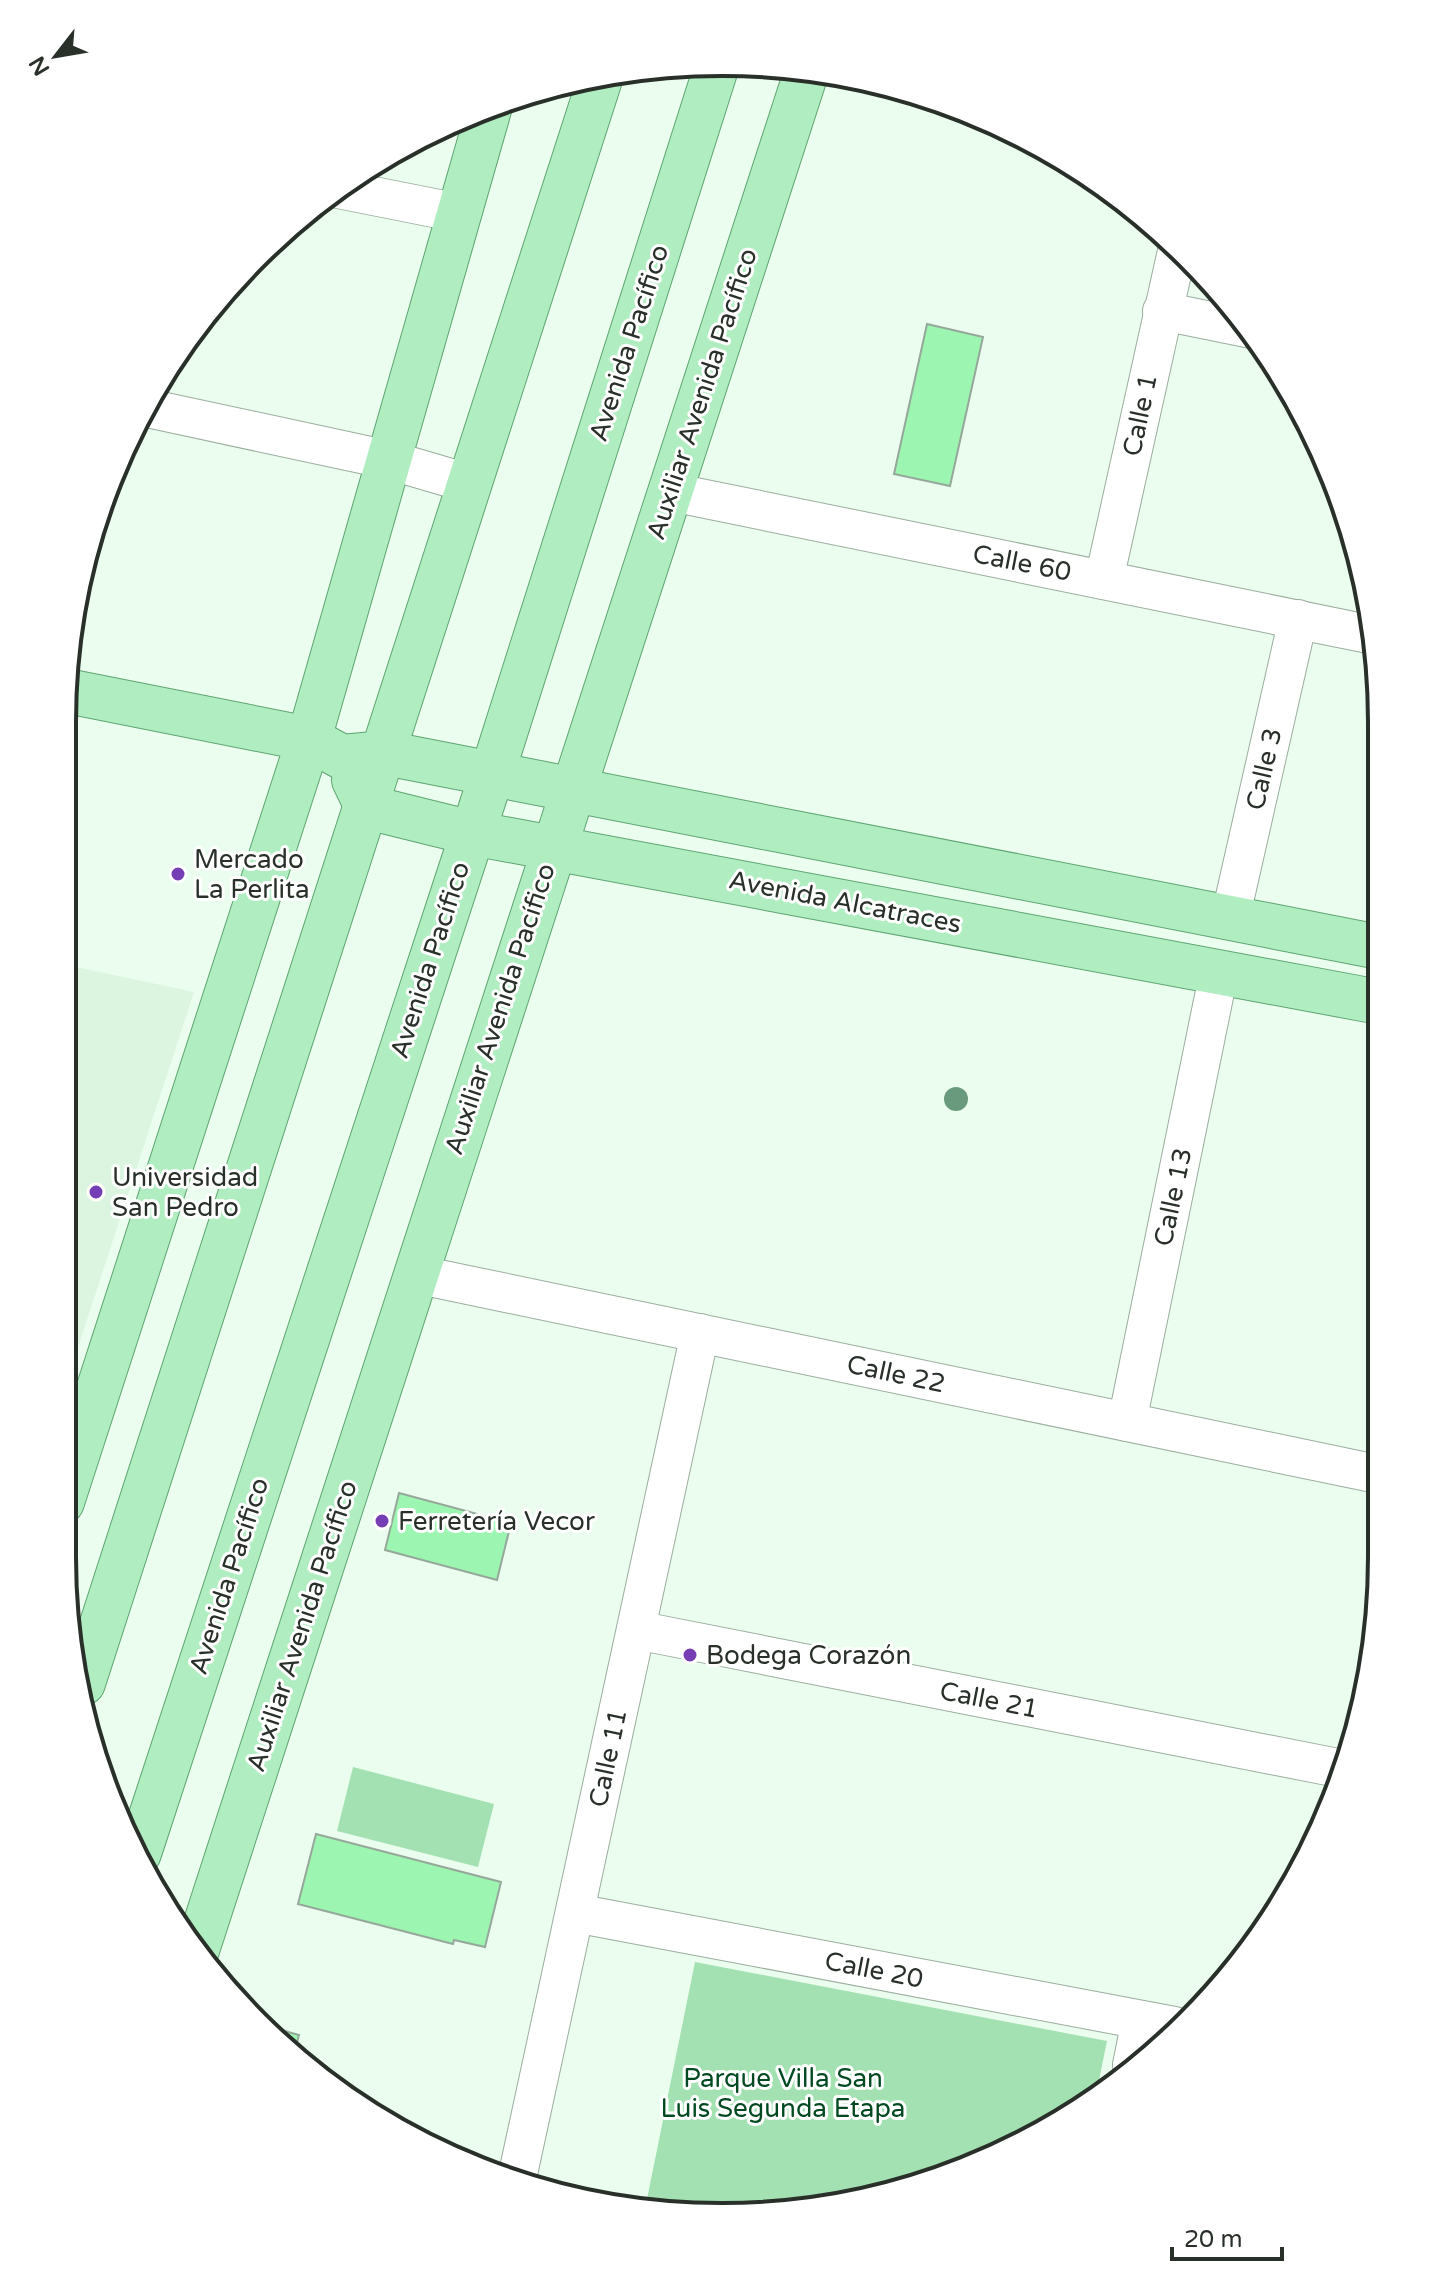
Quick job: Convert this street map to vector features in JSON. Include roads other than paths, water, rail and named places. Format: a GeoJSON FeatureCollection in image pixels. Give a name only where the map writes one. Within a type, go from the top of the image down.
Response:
{"type":"FeatureCollection","features":[{"type":"Feature","properties":{"kind":"main road","name":"Avenida Pacífico"},"geometry":{"type":"LineString","coordinates":[[143,1842],[492,774],[713,76]]}},
{"type":"Feature","properties":{"kind":"main road","name":"Auxiliar Avenida Pacífico"},"geometry":{"type":"LineString","coordinates":[[201,1938],[803,82]]}},
{"type":"Feature","properties":{"kind":"main road"},"geometry":{"type":"LineString","coordinates":[[86,1672],[597,88]]}},
{"type":"Feature","properties":{"kind":"main road"},"geometry":{"type":"LineString","coordinates":[[76,1462],[326,748],[389,460],[486,121]]}},
{"type":"Feature","properties":{"kind":"main road"},"geometry":{"type":"LineString","coordinates":[[77,693],[326,748],[385,753],[1368,945]]}},
{"type":"Feature","properties":{"kind":"main road"},"geometry":{"type":"LineString","coordinates":[[326,748],[367,807]]}},
{"type":"Feature","properties":{"kind":"main road","name":"Avenida Alcatraces"},"geometry":{"type":"LineString","coordinates":[[367,807],[472,833],[1368,1000]]}},
{"type":"Feature","properties":{"kind":"street"},"geometry":{"type":"LineString","coordinates":[[353,192],[459,213]]}},
{"type":"Feature","properties":{"kind":"street","name":"Calle 1"},"geometry":{"type":"LineString","coordinates":[[1104,580],[1175,261]]}},
{"type":"Feature","properties":{"kind":"street"},"geometry":{"type":"LineString","coordinates":[[1162,311],[1232,325]]}},
{"type":"Feature","properties":{"kind":"street"},"geometry":{"type":"LineString","coordinates":[[157,410],[389,460],[471,484]]}},
{"type":"Feature","properties":{"kind":"street","name":"Calle 60"},"geometry":{"type":"LineString","coordinates":[[671,492],[1361,632]]}},
{"type":"Feature","properties":{"kind":"street","name":"Calle 3"},"geometry":{"type":"LineString","coordinates":[[1230,919],[1298,619]]}},
{"type":"Feature","properties":{"kind":"street","name":"Calle 13"},"geometry":{"type":"LineString","coordinates":[[1127,1422],[1219,972]]}},
{"type":"Feature","properties":{"kind":"street","name":"Calle 22"},"geometry":{"type":"LineString","coordinates":[[415,1274],[1368,1472]]}},
{"type":"Feature","properties":{"kind":"street","name":"Calle 11"},"geometry":{"type":"LineString","coordinates":[[519,2170],[700,1333]]}},
{"type":"Feature","properties":{"kind":"street","name":"Calle 21"},"geometry":{"type":"LineString","coordinates":[[636,1630],[1333,1767]]}},
{"type":"Feature","properties":{"kind":"street","name":"Calle 20"},"geometry":{"type":"LineString","coordinates":[[575,1913],[1157,2023]]}},
{"type":"Feature","properties":{"kind":"street"},"geometry":{"type":"LineString","coordinates":[[1142,2048],[1157,2023]]}},
{"type":"Feature","properties":{"kind":"place","name":"Mercado La Perlita"},"geometry":{"type":"Point","coordinates":[178,874]}},
{"type":"Feature","properties":{"kind":"place","name":"Universidad San Pedro"},"geometry":{"type":"Point","coordinates":[96,1192]}},
{"type":"Feature","properties":{"kind":"place","name":"Ferretería Vecor"},"geometry":{"type":"Point","coordinates":[382,1521]}},
{"type":"Feature","properties":{"kind":"place","name":"Bodega Corazón"},"geometry":{"type":"Point","coordinates":[690,1655]}},
{"type":"Feature","properties":{"kind":"park label","name":"Parque Villa San Luis Segunda Etapa"},"geometry":{"type":"Point","coordinates":[783,2093]}}]}
